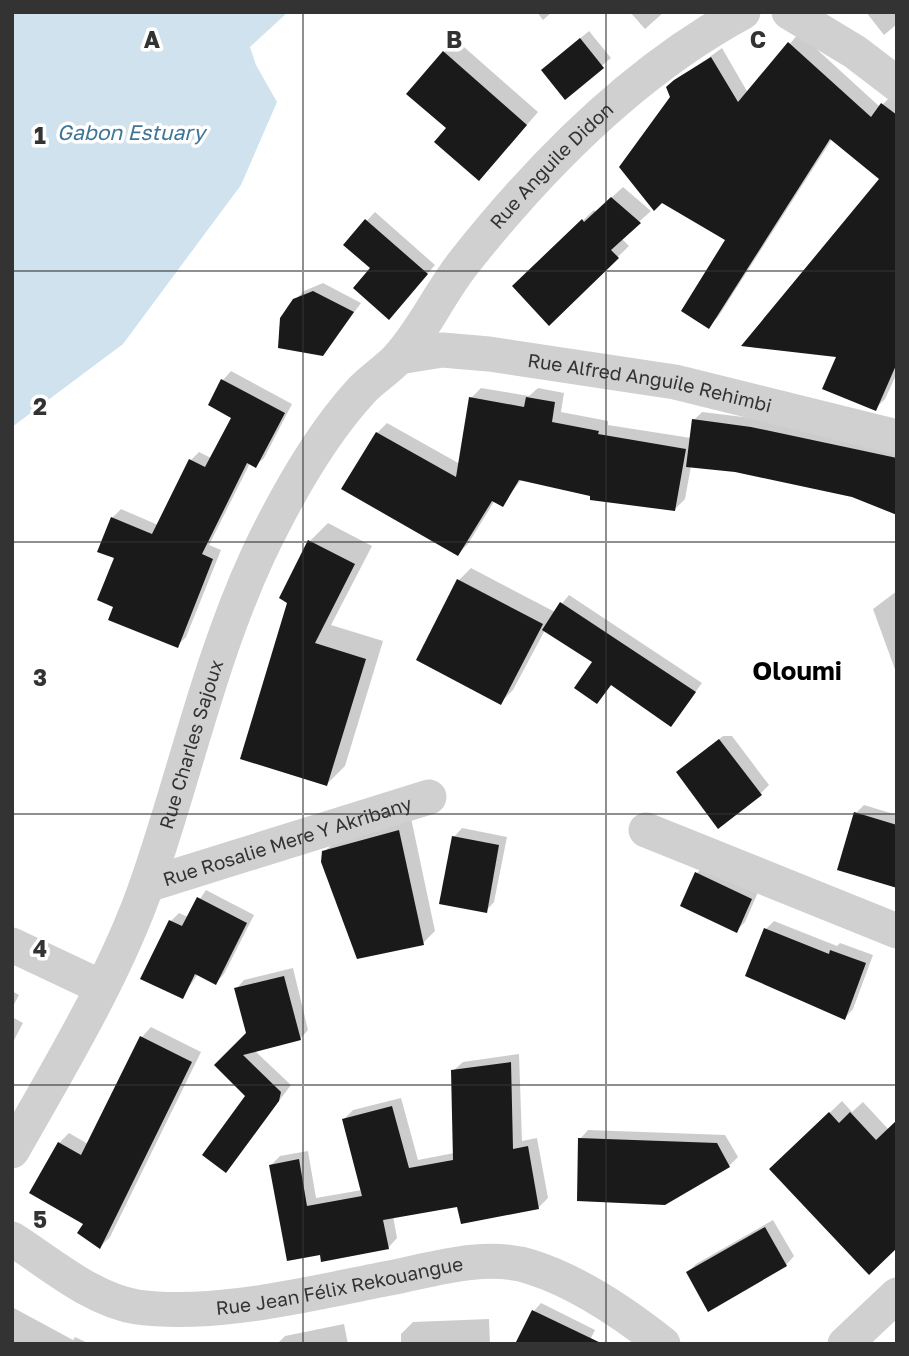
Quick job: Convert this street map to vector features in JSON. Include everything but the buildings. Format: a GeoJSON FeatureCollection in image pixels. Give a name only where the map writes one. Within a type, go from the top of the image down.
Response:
{"type":"FeatureCollection","features":[{"type":"Feature","properties":{"kind":"street","name":"Rue Anguile Didon"},"geometry":{"type":"LineString","coordinates":[[399,357],[463,263],[554,160],[611,106],[652,74],[743,12]]}},
{"type":"Feature","properties":{"kind":"street"},"geometry":{"type":"LineString","coordinates":[[789,12],[855,52],[897,84]]}},
{"type":"Feature","properties":{"kind":"street","name":"Rue Alfred Anguile Rehimbi"},"geometry":{"type":"LineString","coordinates":[[399,357],[442,350],[605,371],[724,394],[897,437]]}},
{"type":"Feature","properties":{"kind":"street","name":"Rue Charles Sajoux"},"geometry":{"type":"LineString","coordinates":[[12,1151],[100,987],[147,885],[216,663],[257,557],[290,491],[325,439],[361,391],[399,357]]}},
{"type":"Feature","properties":{"kind":"street","name":"Rue Rosalie Mere Y Akribany"},"geometry":{"type":"LineString","coordinates":[[147,885],[429,797]]}},
{"type":"Feature","properties":{"kind":"street"},"geometry":{"type":"LineString","coordinates":[[646,830],[897,930]]}},
{"type":"Feature","properties":{"kind":"street"},"geometry":{"type":"LineString","coordinates":[[12,945],[100,987]]}},
{"type":"Feature","properties":{"kind":"street","name":"Rue Jean Félix Rekouangue"},"geometry":{"type":"LineString","coordinates":[[12,1239],[108,1298],[136,1307],[156,1308],[216,1307],[460,1264],[504,1262],[530,1267],[593,1295],[663,1344]]}},
{"type":"Feature","properties":{"kind":"street"},"geometry":{"type":"LineString","coordinates":[[845,1344],[897,1295]]}},
{"type":"Feature","properties":{"kind":"water","name":"Gabon Estuary"},"geometry":{"type":"Polygon","coordinates":[[[12,12],[288,12],[250,47],[256,65],[277,102],[241,185],[123,344],[12,427],[12,12]]]}},
{"type":"Feature","properties":{"kind":"district","name":"Oloumi"},"geometry":{"type":"Point","coordinates":[797,671]}}]}
